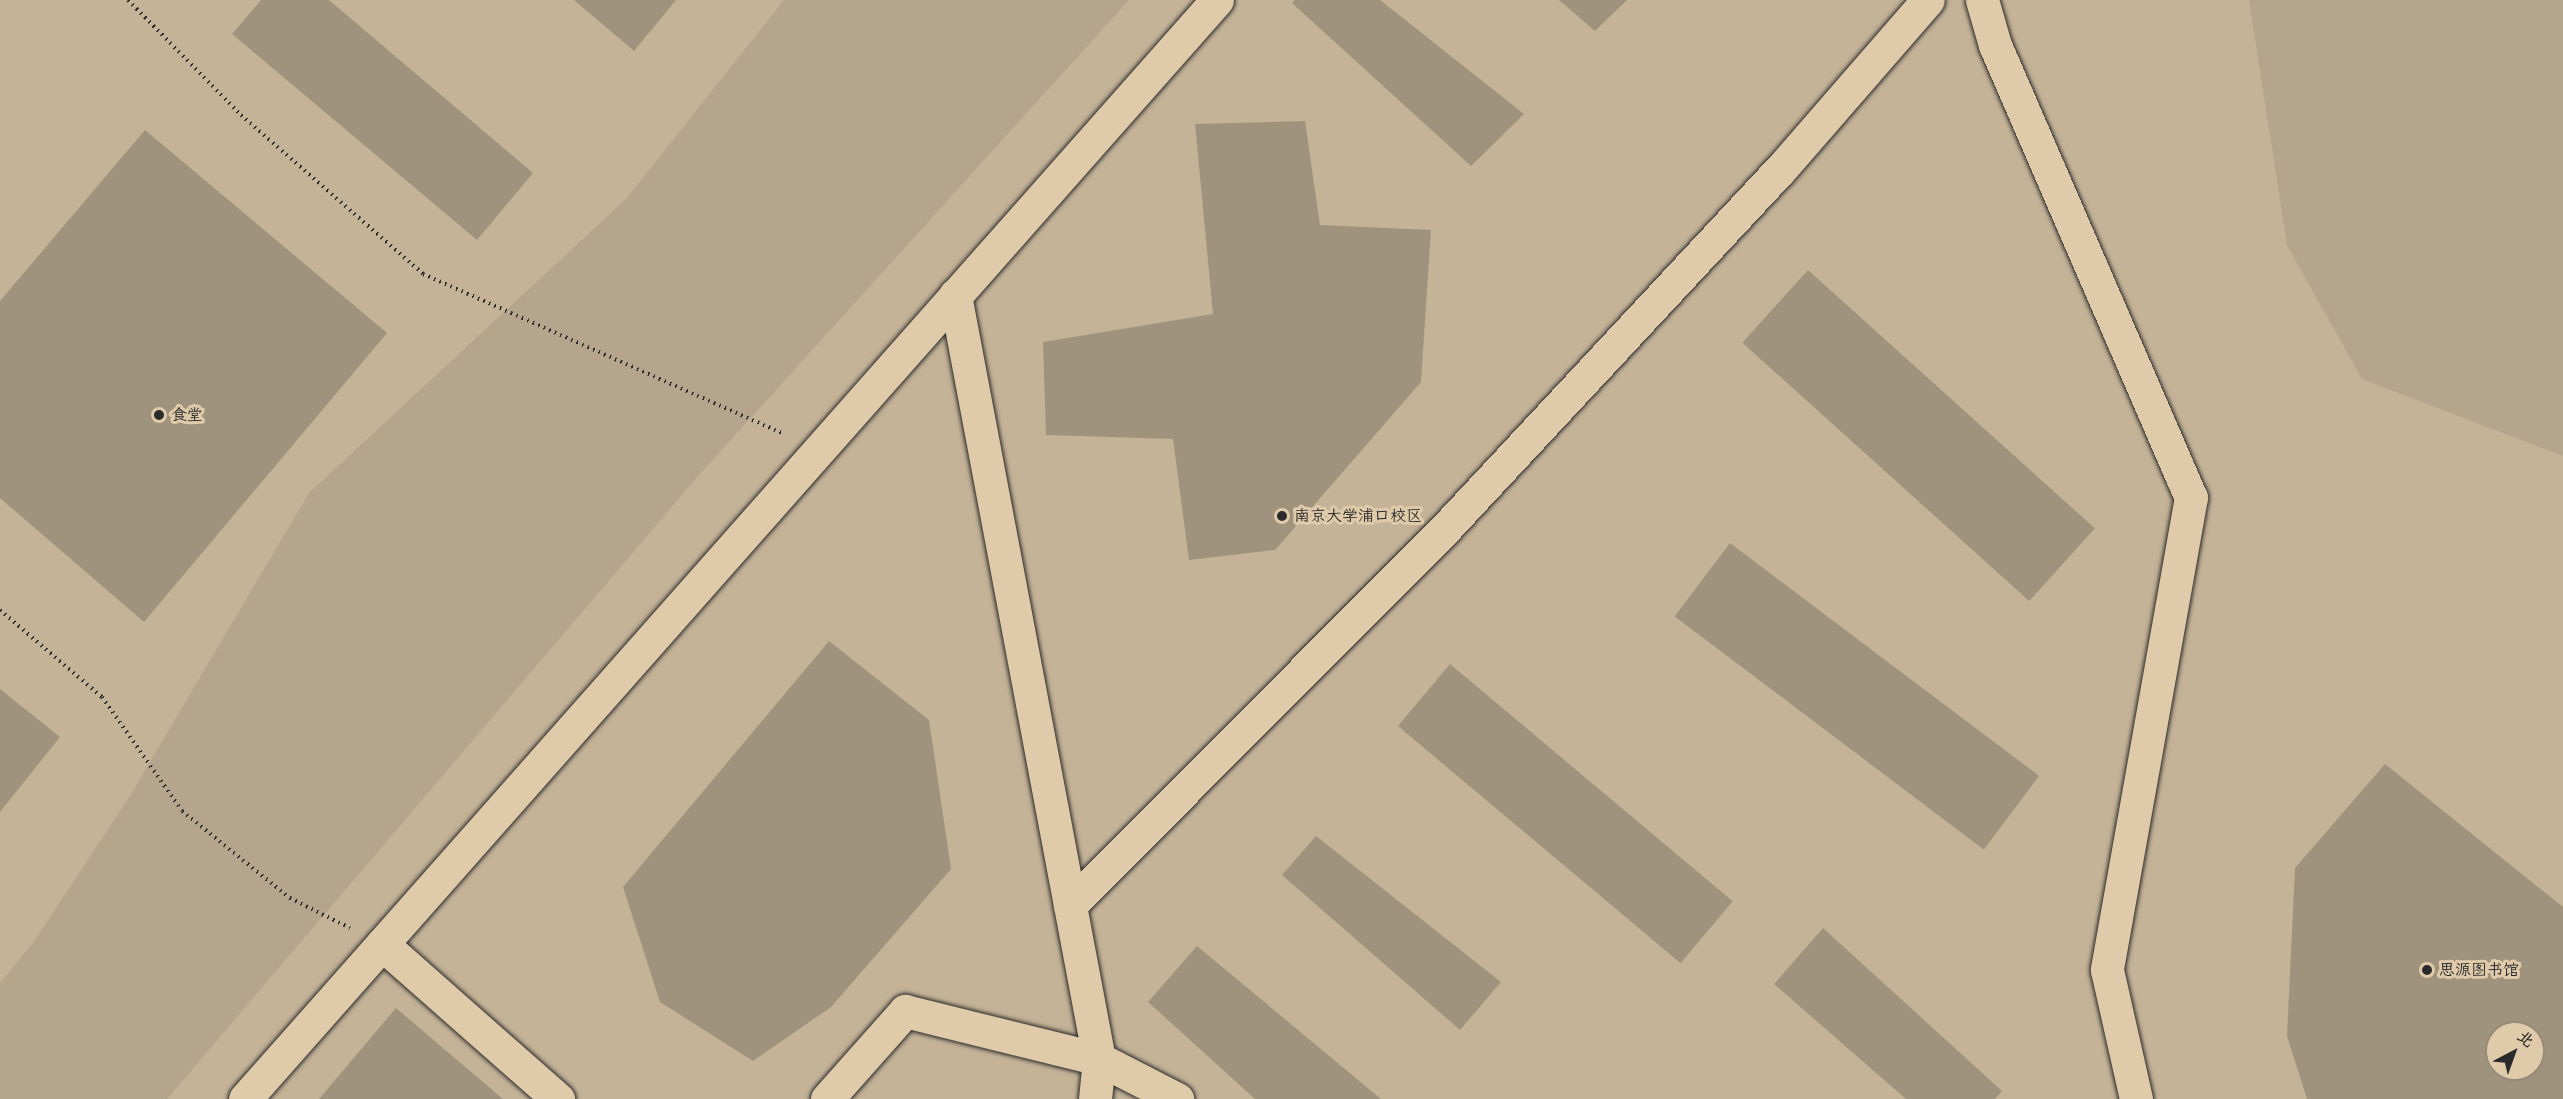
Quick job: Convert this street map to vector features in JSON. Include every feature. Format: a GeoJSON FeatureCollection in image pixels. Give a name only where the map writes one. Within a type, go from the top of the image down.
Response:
{"type":"FeatureCollection","features":[{"type":"Feature","properties":{"kind":"street"},"geometry":{"type":"LineString","coordinates":[[245,1099],[1217,0]]}},
{"type":"Feature","properties":{"kind":"street"},"geometry":{"type":"LineString","coordinates":[[1070,905],[1452,522],[1780,170],[1928,0]]}},
{"type":"Feature","properties":{"kind":"street"},"geometry":{"type":"LineString","coordinates":[[1982,0],[1995,45],[2191,496],[2108,970],[2136,1099]]}},
{"type":"Feature","properties":{"kind":"street"},"geometry":{"type":"LineString","coordinates":[[955,295],[1100,1059],[1095,1099]]}},
{"type":"Feature","properties":{"kind":"street"},"geometry":{"type":"LineString","coordinates":[[382,944],[558,1099]]}},
{"type":"Feature","properties":{"kind":"street"},"geometry":{"type":"LineString","coordinates":[[827,1099],[904,1011],[1100,1059],[1178,1099]]}},
{"type":"Feature","properties":{"kind":"path"},"geometry":{"type":"LineString","coordinates":[[128,0],[241,115],[423,274],[818,450]]}},
{"type":"Feature","properties":{"kind":"path"},"geometry":{"type":"LineString","coordinates":[[0,610],[102,697],[182,811],[290,898],[382,944]]}},
{"type":"Feature","properties":{"kind":"shaded area","name":"南京大学浦口校区"},"geometry":{"type":"Polygon","coordinates":[[[0,0],[2563,0],[2563,1099],[0,1099],[0,0]]]}},
{"type":"Feature","properties":{"kind":"shaded area"},"geometry":{"type":"Polygon","coordinates":[[[784,0],[1129,0],[699,475],[167,1099],[0,1099],[0,983],[33,943],[128,799],[309,493],[626,199],[784,0]]]}},
{"type":"Feature","properties":{"kind":"shaded area"},"geometry":{"type":"Polygon","coordinates":[[[2249,0],[2563,0],[2563,456],[2362,379],[2287,245],[2249,0]]]}},
{"type":"Feature","properties":{"kind":"building"},"geometry":{"type":"Polygon","coordinates":[[[261,0],[329,0],[533,173],[477,240],[232,34],[261,0]]]}},
{"type":"Feature","properties":{"kind":"building"},"geometry":{"type":"Polygon","coordinates":[[[574,0],[676,0],[634,51],[574,0]]]}},
{"type":"Feature","properties":{"kind":"building"},"geometry":{"type":"Polygon","coordinates":[[[1295,0],[1380,0],[1524,114],[1471,166],[1292,3],[1295,0]]]}},
{"type":"Feature","properties":{"kind":"building"},"geometry":{"type":"Polygon","coordinates":[[[1559,0],[1627,0],[1595,31],[1559,0]]]}},
{"type":"Feature","properties":{"kind":"building"},"geometry":{"type":"Polygon","coordinates":[[[1305,121],[1320,225],[1431,230],[1421,382],[1275,550],[1189,560],[1173,439],[1046,435],[1043,342],[1213,314],[1195,124],[1305,121]]]}},
{"type":"Feature","properties":{"kind":"building","name":"食堂"},"geometry":{"type":"Polygon","coordinates":[[[145,130],[387,333],[144,622],[0,498],[0,301],[145,130]]]}},
{"type":"Feature","properties":{"kind":"building"},"geometry":{"type":"Polygon","coordinates":[[[1808,270],[2095,528],[2029,601],[1742,343],[1808,270]]]}},
{"type":"Feature","properties":{"kind":"building"},"geometry":{"type":"Polygon","coordinates":[[[1730,543],[2039,776],[1984,849],[1675,616],[1730,543]]]}},
{"type":"Feature","properties":{"kind":"building"},"geometry":{"type":"Polygon","coordinates":[[[829,641],[929,720],[951,869],[831,1007],[753,1061],[660,1002],[623,887],[829,641]]]}},
{"type":"Feature","properties":{"kind":"building"},"geometry":{"type":"Polygon","coordinates":[[[1450,664],[1733,901],[1681,963],[1398,726],[1450,664]]]}},
{"type":"Feature","properties":{"kind":"building"},"geometry":{"type":"Polygon","coordinates":[[[0,689],[60,737],[0,812],[0,689]]]}},
{"type":"Feature","properties":{"kind":"building","name":"思源图书馆"},"geometry":{"type":"Polygon","coordinates":[[[2385,764],[2563,907],[2563,1099],[2307,1099],[2287,1036],[2295,868],[2385,764]]]}},
{"type":"Feature","properties":{"kind":"building"},"geometry":{"type":"Polygon","coordinates":[[[1316,836],[1501,982],[1460,1030],[1282,875],[1316,836]]]}},
{"type":"Feature","properties":{"kind":"building"},"geometry":{"type":"Polygon","coordinates":[[[1823,928],[2002,1091],[1995,1099],[1906,1099],[1774,984],[1823,928]]]}},
{"type":"Feature","properties":{"kind":"building"},"geometry":{"type":"Polygon","coordinates":[[[1197,946],[1381,1099],[1255,1099],[1148,1002],[1197,946]]]}},
{"type":"Feature","properties":{"kind":"building"},"geometry":{"type":"Polygon","coordinates":[[[396,1008],[503,1099],[319,1099],[396,1008]]]}},
{"type":"Feature","properties":{"kind":"place","name":"食堂"},"geometry":{"type":"Point","coordinates":[159,415]}},
{"type":"Feature","properties":{"kind":"place","name":"南京大学浦口校区"},"geometry":{"type":"Point","coordinates":[1282,516]}},
{"type":"Feature","properties":{"kind":"place","name":"思源图书馆"},"geometry":{"type":"Point","coordinates":[2427,970]}}]}
